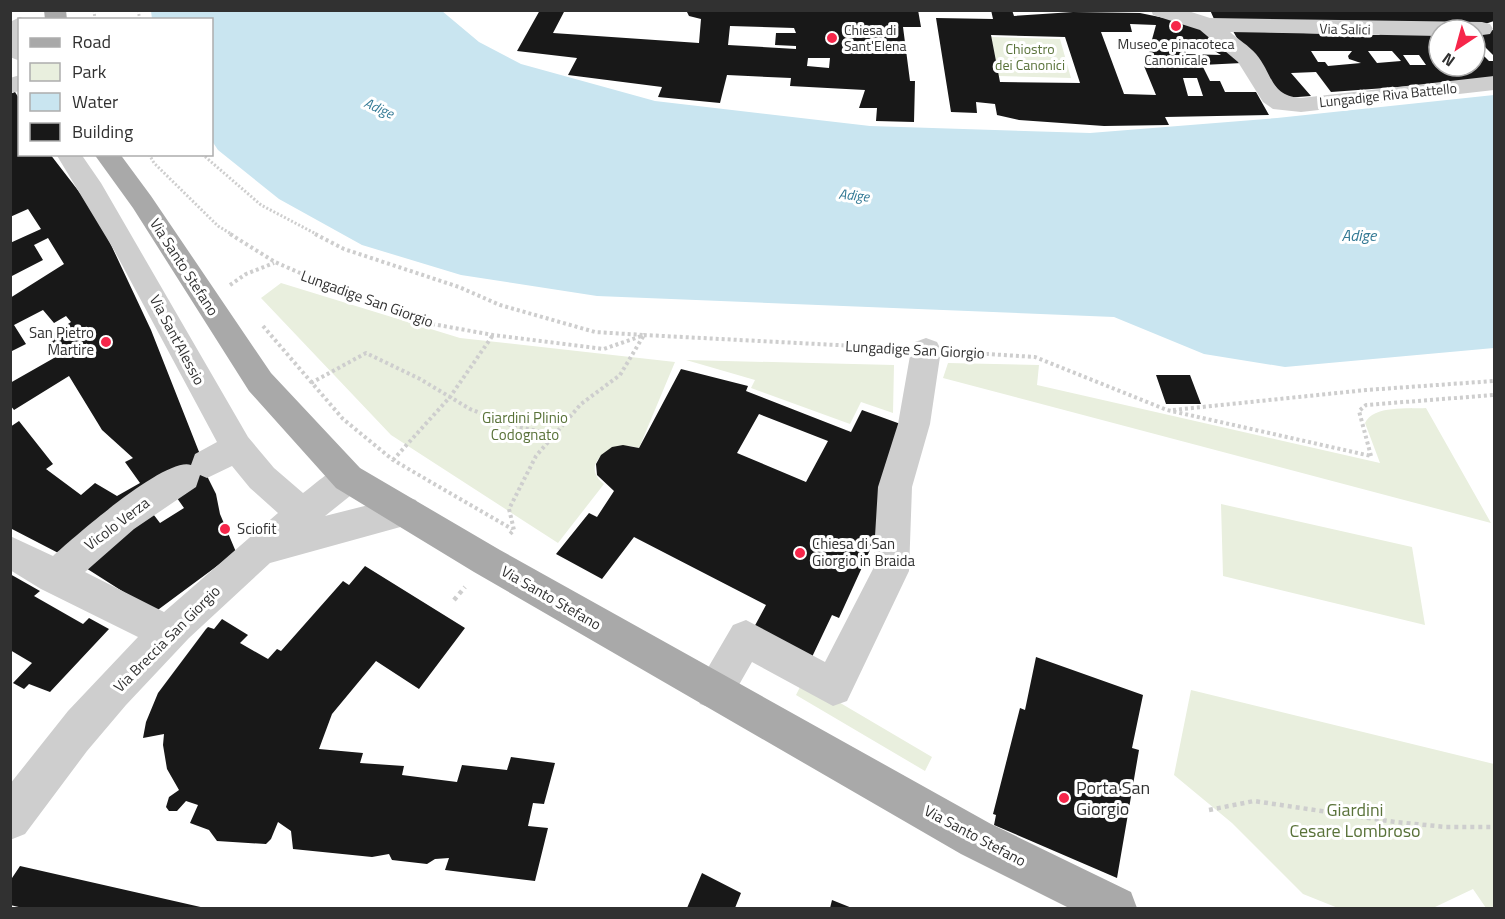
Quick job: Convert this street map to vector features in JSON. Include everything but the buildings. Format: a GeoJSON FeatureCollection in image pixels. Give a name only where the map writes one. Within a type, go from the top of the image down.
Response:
{"type":"FeatureCollection","features":[{"type":"Feature","properties":{"kind":"main road","name":"Via Santo Stefano"},"geometry":{"type":"LineString","coordinates":[[108,156],[142,202],[260,382],[348,478],[487,561],[976,839],[1113,908]]}},
{"type":"Feature","properties":{"kind":"street"},"geometry":{"type":"LineString","coordinates":[[1153,12],[1205,18]]}},
{"type":"Feature","properties":{"kind":"street","name":"Via Salici"},"geometry":{"type":"LineString","coordinates":[[1205,18],[1374,29],[1427,29]]}},
{"type":"Feature","properties":{"kind":"street","name":"Lungadige Riva Battello"},"geometry":{"type":"LineString","coordinates":[[1205,18],[1247,58],[1271,97],[1281,104],[1301,105],[1494,83]]}},
{"type":"Feature","properties":{"kind":"street"},"geometry":{"type":"LineString","coordinates":[[18,29],[15,36],[18,47]]}},
{"type":"Feature","properties":{"kind":"street","name":"Via Sant'Alessio"},"geometry":{"type":"LineString","coordinates":[[69,156],[93,189],[236,447],[262,478],[302,513]]}},
{"type":"Feature","properties":{"kind":"street"},"geometry":{"type":"LineString","coordinates":[[714,690],[746,638],[833,687],[891,571],[895,487],[914,424],[926,350]]}},
{"type":"Feature","properties":{"kind":"street","name":"Vicolo Verza"},"geometry":{"type":"LineString","coordinates":[[54,577],[122,518],[236,447]]}},
{"type":"Feature","properties":{"kind":"street","name":"Via Breccia San Giorgio"},"geometry":{"type":"LineString","coordinates":[[10,819],[82,725],[168,633],[302,513],[348,478]]}},
{"type":"Feature","properties":{"kind":"street","name":"Via Breccia San Giorgio"},"geometry":{"type":"LineString","coordinates":[[254,555],[311,535],[404,511]]}},
{"type":"Feature","properties":{"kind":"street"},"geometry":{"type":"LineString","coordinates":[[10,552],[54,577],[168,633]]}},
{"type":"Feature","properties":{"kind":"street","name":"Via Breccia San Giorgio"},"geometry":{"type":"LineString","coordinates":[[10,786],[82,725]]}},
{"type":"Feature","properties":{"kind":"path","name":"Lungadige San Giorgio"},"geometry":{"type":"LineString","coordinates":[[150,156],[154,163],[218,226],[275,262],[364,301],[427,323],[493,335],[604,350],[644,335],[1035,357],[1167,411],[1371,456],[1359,419],[1359,411],[1366,405],[1494,395]]}},
{"type":"Feature","properties":{"kind":"path"},"geometry":{"type":"LineString","coordinates":[[204,156],[261,205],[344,249],[459,287],[500,305],[596,332],[644,335],[620,375],[581,404],[536,456],[509,509],[513,530]]}},
{"type":"Feature","properties":{"kind":"path"},"geometry":{"type":"LineString","coordinates":[[235,294],[228,286],[246,274],[275,262]]}},
{"type":"Feature","properties":{"kind":"path"},"geometry":{"type":"LineString","coordinates":[[257,319],[343,419],[393,460],[513,530]]}},
{"type":"Feature","properties":{"kind":"path"},"geometry":{"type":"LineString","coordinates":[[393,460],[450,397],[493,335]]}},
{"type":"Feature","properties":{"kind":"path"},"geometry":{"type":"LineString","coordinates":[[311,383],[366,353],[420,379],[470,409],[513,426],[553,434]]}},
{"type":"Feature","properties":{"kind":"path"},"geometry":{"type":"LineString","coordinates":[[1167,411],[1366,390],[1494,381]]}},
{"type":"Feature","properties":{"kind":"path"},"geometry":{"type":"LineString","coordinates":[[454,600],[513,530]]}},
{"type":"Feature","properties":{"kind":"path"},"geometry":{"type":"LineString","coordinates":[[1209,810],[1254,801],[1395,822],[1446,827],[1494,827]]}},
{"type":"Feature","properties":{"kind":"green space","name":"Chiostro dei Canonici"},"geometry":{"type":"Polygon","coordinates":[[[991,37],[1060,39],[1071,78],[998,76],[991,37]]]}},
{"type":"Feature","properties":{"kind":"green space","name":"Giardini Plinio Codognato"},"geometry":{"type":"Polygon","coordinates":[[[281,283],[460,338],[675,362],[639,448],[620,447],[602,455],[595,468],[597,476],[604,484],[558,543],[391,435],[261,298],[281,283]]]}},
{"type":"Feature","properties":{"kind":"green space"},"geometry":{"type":"Polygon","coordinates":[[[686,360],[894,365],[893,413],[861,402],[850,424],[751,388],[755,380],[686,360]]]}},
{"type":"Feature","properties":{"kind":"green space"},"geometry":{"type":"Polygon","coordinates":[[[948,363],[1039,365],[1037,385],[1380,463],[1365,423],[1369,417],[1392,409],[1426,408],[1491,523],[943,378],[948,363]]]}},
{"type":"Feature","properties":{"kind":"green space"},"geometry":{"type":"Polygon","coordinates":[[[1221,504],[1412,547],[1425,625],[1223,576],[1221,504]]]}},
{"type":"Feature","properties":{"kind":"green space"},"geometry":{"type":"Polygon","coordinates":[[[803,681],[932,757],[925,771],[796,695],[803,681]]]}},
{"type":"Feature","properties":{"kind":"green space","name":"Giardini Cesare Lombroso"},"geometry":{"type":"Polygon","coordinates":[[[1191,690],[1494,764],[1494,908],[1486,908],[1473,889],[1433,908],[1338,908],[1303,894],[1232,823],[1174,775],[1191,690]]]}},
{"type":"Feature","properties":{"kind":"water","name":"Adige"},"geometry":{"type":"Polygon","coordinates":[[[151,11],[442,11],[479,42],[521,64],[655,101],[870,126],[1090,133],[1277,118],[1494,95],[1494,348],[1285,367],[1204,354],[1114,317],[597,296],[461,275],[362,245],[279,199],[218,150],[213,142],[213,18],[152,18],[151,11]]]}},
{"type":"Feature","properties":{"kind":"place","name":"Museo e pinacoteca Canonicale"},"geometry":{"type":"Point","coordinates":[1176,26]}},
{"type":"Feature","properties":{"kind":"place","name":"Chiesa di Sant'Elena"},"geometry":{"type":"Point","coordinates":[832,38]}},
{"type":"Feature","properties":{"kind":"place","name":"San Pietro Martire"},"geometry":{"type":"Point","coordinates":[106,342]}},
{"type":"Feature","properties":{"kind":"place","name":"Sciofit"},"geometry":{"type":"Point","coordinates":[225,529]}},
{"type":"Feature","properties":{"kind":"place","name":"Chiesa di San Giorgio in Braida"},"geometry":{"type":"Point","coordinates":[800,553]}},
{"type":"Feature","properties":{"kind":"place","name":"Porta San Giorgio"},"geometry":{"type":"Point","coordinates":[1064,798]}}]}
